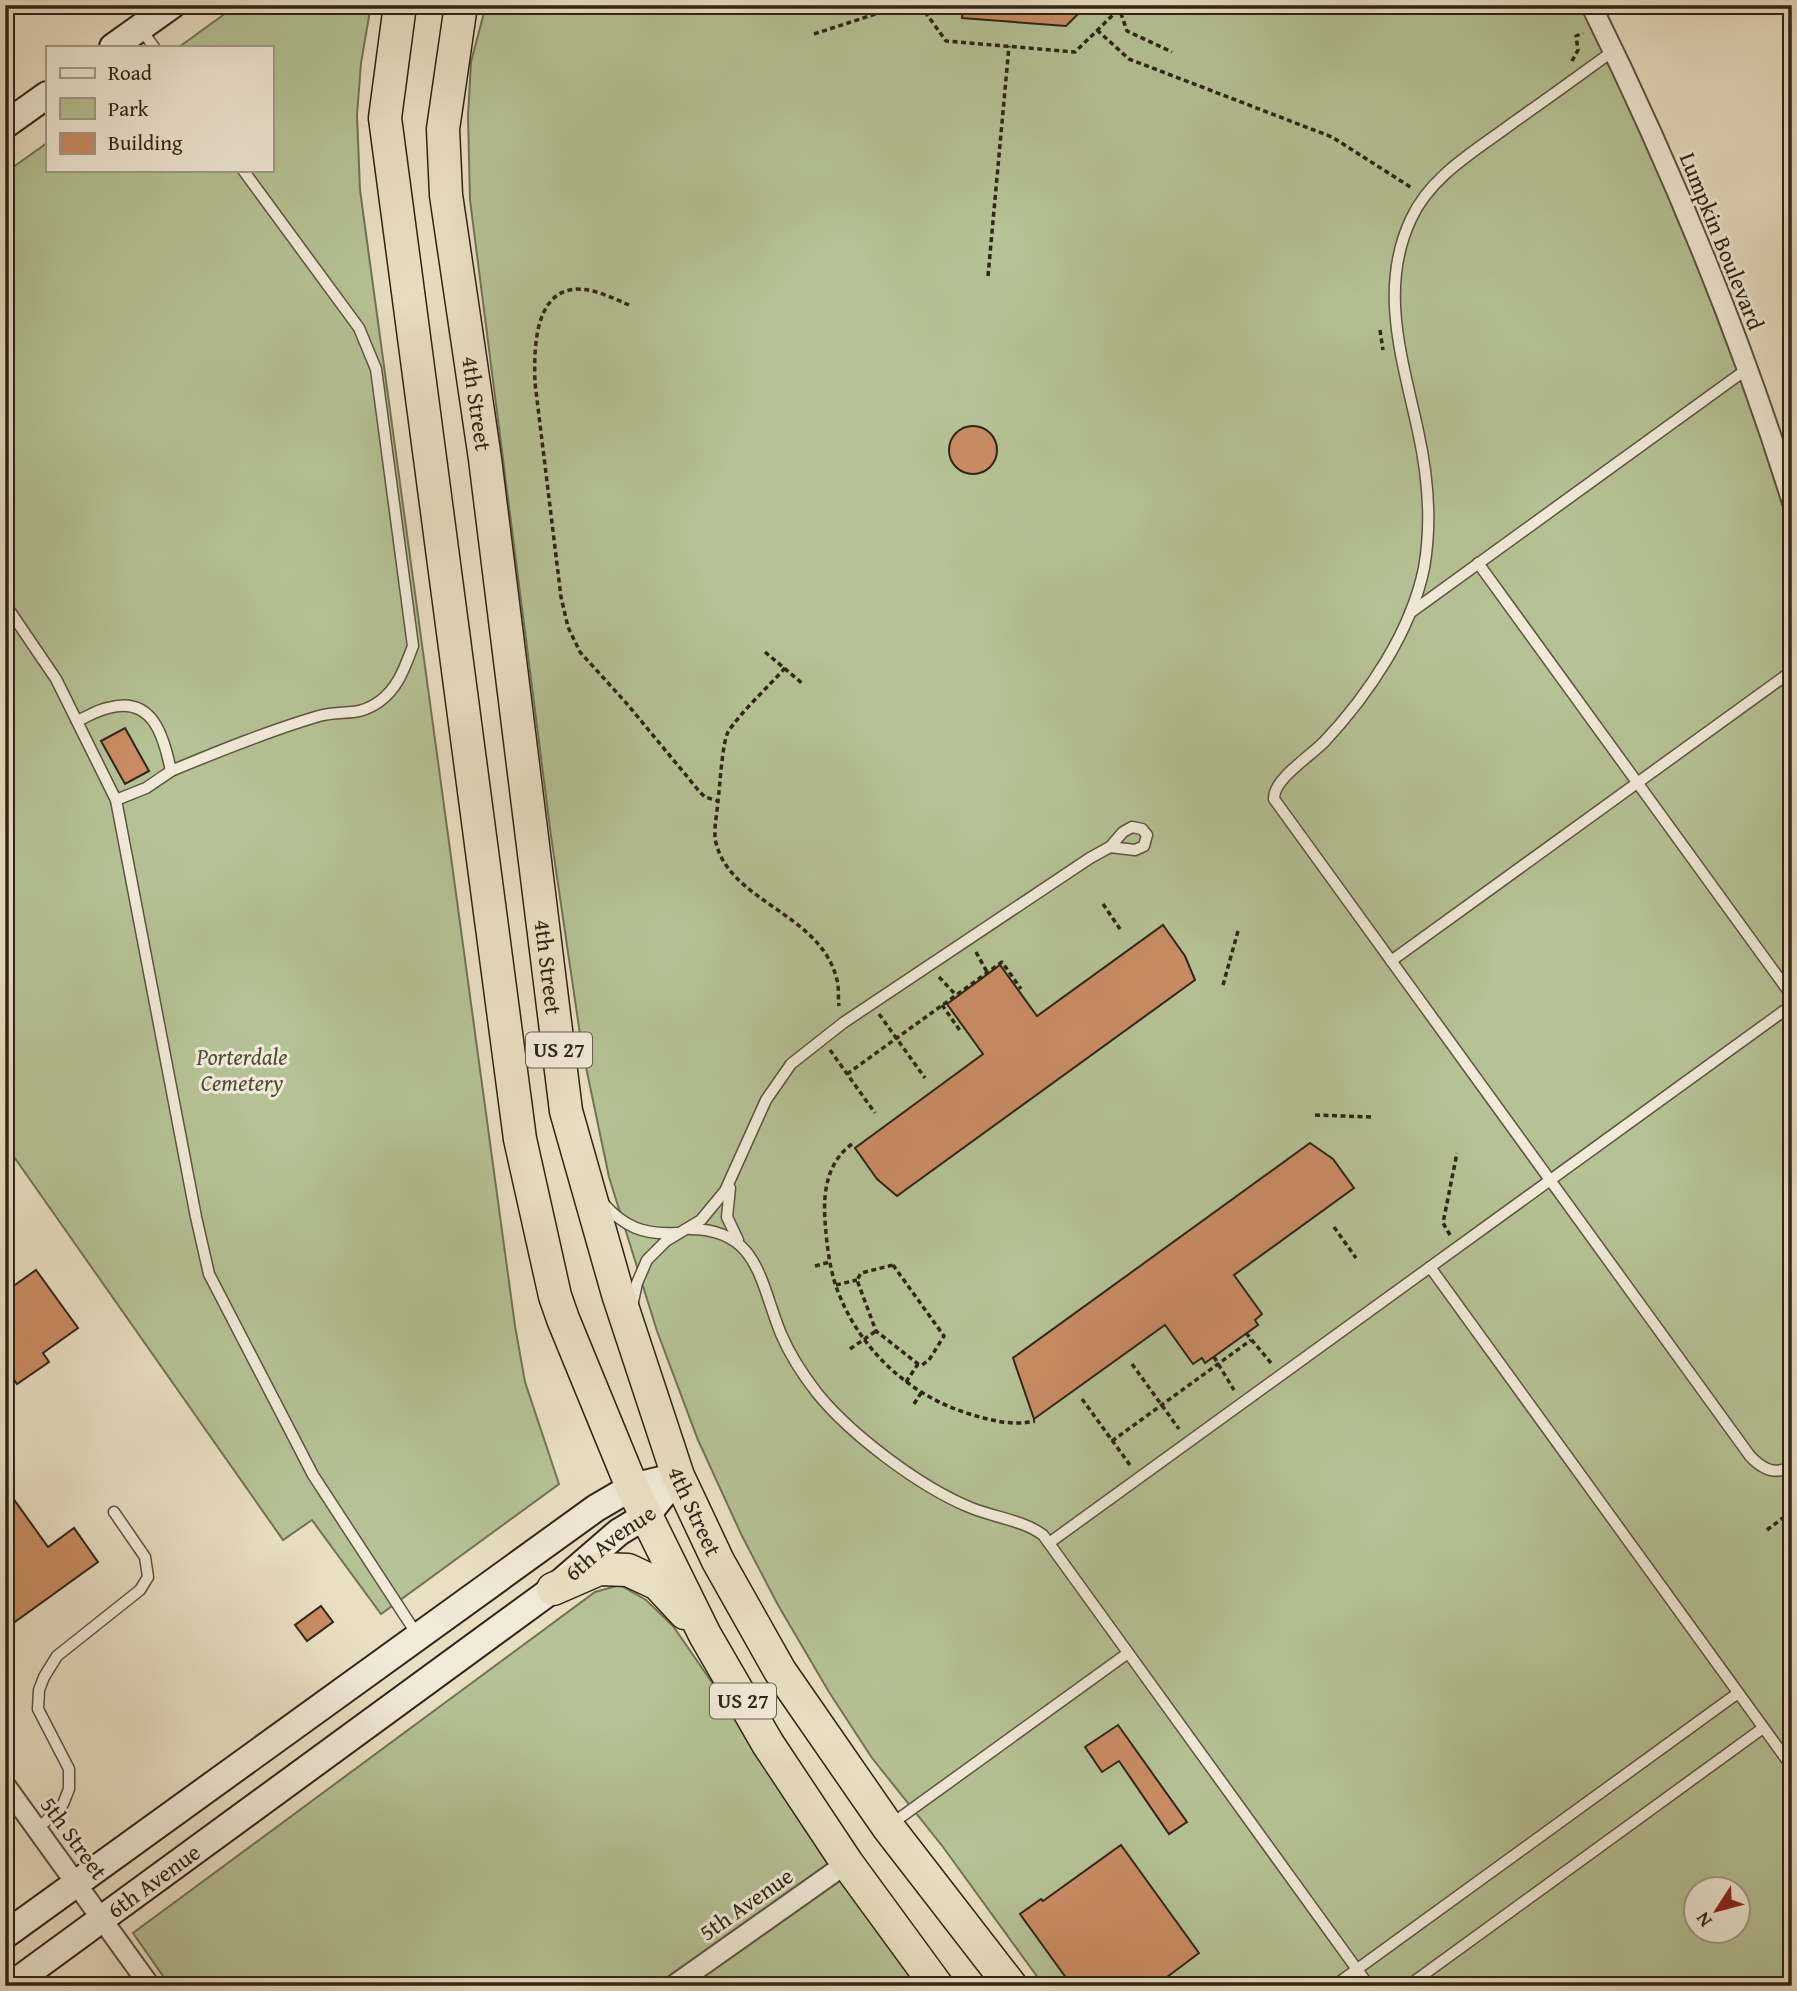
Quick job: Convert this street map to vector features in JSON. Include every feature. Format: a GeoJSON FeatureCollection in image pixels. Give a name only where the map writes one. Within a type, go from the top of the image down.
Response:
{"type":"FeatureCollection","features":[{"type":"Feature","properties":{"kind":"highway","name":"4th Street"},"geometry":{"type":"LineString","coordinates":[[400,5],[385,118],[520,1139],[555,1296],[583,1372],[632,1487],[705,1634],[768,1744],[847,1863],[937,1986]]}},
{"type":"Feature","properties":{"kind":"highway","name":"4th Street"},"geometry":{"type":"LineString","coordinates":[[461,5],[443,129],[446,195],[485,459],[566,1111],[629,1327],[678,1476],[718,1561],[780,1671],[888,1827],[1012,1986]]}},
{"type":"Feature","properties":{"kind":"highway"},"geometry":{"type":"LineString","coordinates":[[553,1590],[599,1569],[628,1570],[658,1584],[705,1634]]}},
{"type":"Feature","properties":{"kind":"main road"},"geometry":{"type":"LineString","coordinates":[[117,46],[147,38],[172,5]]}},
{"type":"Feature","properties":{"kind":"main road"},"geometry":{"type":"LineString","coordinates":[[5,125],[46,96]]}},
{"type":"Feature","properties":{"kind":"main road","name":"6th Avenue"},"geometry":{"type":"LineString","coordinates":[[5,1935],[596,1508],[632,1487],[678,1476]]}},
{"type":"Feature","properties":{"kind":"main road","name":"6th Avenue"},"geometry":{"type":"LineString","coordinates":[[10,1986],[553,1590],[619,1532],[647,1516],[678,1476]]}},
{"type":"Feature","properties":{"kind":"street","name":"Lumpkin Boulevard"},"geometry":{"type":"LineString","coordinates":[[1591,5],[1676,190],[1746,369],[1792,501]]}},
{"type":"Feature","properties":{"kind":"street","name":"5th Street"},"geometry":{"type":"LineString","coordinates":[[5,1785],[150,1986]]}},
{"type":"Feature","properties":{"kind":"street","name":"5th Avenue"},"geometry":{"type":"LineString","coordinates":[[673,1986],[847,1863]]}},
{"type":"Feature","properties":{"kind":"lane"},"geometry":{"type":"LineString","coordinates":[[1613,51],[1443,175],[1422,201],[1406,231],[1396,274],[1394,319],[1424,462],[1428,519],[1423,570],[1409,613],[1393,647],[1357,703],[1324,742],[1279,782],[1274,795],[1276,802],[1750,1456],[1760,1466],[1771,1471],[1784,1471],[1792,1466]]}},
{"type":"Feature","properties":{"kind":"lane"},"geometry":{"type":"LineString","coordinates":[[116,800],[146,788],[171,771],[275,730],[323,715],[364,712],[383,699],[402,676],[413,646],[376,369],[359,328],[244,172]]}},
{"type":"Feature","properties":{"kind":"lane"},"geometry":{"type":"LineString","coordinates":[[1409,613],[1746,369]]}},
{"type":"Feature","properties":{"kind":"lane"},"geometry":{"type":"LineString","coordinates":[[1479,563],[1792,996]]}},
{"type":"Feature","properties":{"kind":"lane"},"geometry":{"type":"LineString","coordinates":[[5,604],[57,679],[116,800],[209,1274],[313,1475],[418,1637]]}},
{"type":"Feature","properties":{"kind":"lane"},"geometry":{"type":"LineString","coordinates":[[1391,961],[1792,671]]}},
{"type":"Feature","properties":{"kind":"lane"},"geometry":{"type":"LineString","coordinates":[[77,721],[106,708],[126,705],[149,714],[165,741],[171,771]]}},
{"type":"Feature","properties":{"kind":"lane"},"geometry":{"type":"LineString","coordinates":[[1110,847],[871,1003],[791,1064],[766,1100],[731,1183],[727,1217],[730,1227],[757,1265],[782,1337],[807,1380],[839,1417],[928,1485],[968,1507],[1032,1528],[1043,1535],[1369,1986]]}},
{"type":"Feature","properties":{"kind":"lane"},"geometry":{"type":"LineString","coordinates":[[1049,1543],[1792,1005]]}},
{"type":"Feature","properties":{"kind":"lane"},"geometry":{"type":"LineString","coordinates":[[586,1181],[609,1210],[629,1227],[652,1233],[714,1231],[725,1234],[742,1246]]}},
{"type":"Feature","properties":{"kind":"lane"},"geometry":{"type":"LineString","coordinates":[[629,1327],[642,1270],[657,1250],[711,1211],[731,1183]]}},
{"type":"Feature","properties":{"kind":"lane"},"geometry":{"type":"LineString","coordinates":[[1430,1267],[1792,1768]]}},
{"type":"Feature","properties":{"kind":"lane"},"geometry":{"type":"LineString","coordinates":[[37,1830],[63,1804],[69,1789],[69,1769],[38,1709],[39,1690],[44,1677],[57,1656],[140,1590],[148,1577],[145,1557],[114,1511]]}},
{"type":"Feature","properties":{"kind":"lane"},"geometry":{"type":"LineString","coordinates":[[888,1827],[1128,1653]]}},
{"type":"Feature","properties":{"kind":"lane"},"geometry":{"type":"LineString","coordinates":[[1334,1986],[1738,1693]]}},
{"type":"Feature","properties":{"kind":"lane"},"geometry":{"type":"LineString","coordinates":[[1408,1986],[1763,1728]]}},
{"type":"Feature","properties":{"kind":"path"},"geometry":{"type":"LineString","coordinates":[[814,34],[897,8],[898,5]]}},
{"type":"Feature","properties":{"kind":"path"},"geometry":{"type":"LineString","coordinates":[[920,5],[946,41],[1075,52],[1118,7],[1127,31],[1172,52]]}},
{"type":"Feature","properties":{"kind":"path"},"geometry":{"type":"LineString","coordinates":[[1097,30],[1129,60],[1332,137],[1412,188]]}},
{"type":"Feature","properties":{"kind":"path"},"geometry":{"type":"LineString","coordinates":[[988,276],[1009,46]]}},
{"type":"Feature","properties":{"kind":"path"},"geometry":{"type":"LineString","coordinates":[[629,305],[589,291],[566,291],[552,299],[539,329],[534,361],[535,383],[563,605],[568,627],[580,652],[699,791],[705,797],[718,801]]}},
{"type":"Feature","properties":{"kind":"path"},"geometry":{"type":"LineString","coordinates":[[765,652],[803,684]]}},
{"type":"Feature","properties":{"kind":"path"},"geometry":{"type":"LineString","coordinates":[[785,668],[728,733],[715,826],[719,852],[738,879],[801,926],[827,956],[838,982],[839,1011],[843,1023]]}},
{"type":"Feature","properties":{"kind":"path"},"geometry":{"type":"LineString","coordinates":[[1103,904],[1120,929]]}},
{"type":"Feature","properties":{"kind":"path"},"geometry":{"type":"LineString","coordinates":[[1223,985],[1238,931]]}},
{"type":"Feature","properties":{"kind":"path"},"geometry":{"type":"LineString","coordinates":[[968,938],[987,972]]}},
{"type":"Feature","properties":{"kind":"path"},"geometry":{"type":"LineString","coordinates":[[847,1074],[1002,962],[1021,989]]}},
{"type":"Feature","properties":{"kind":"path"},"geometry":{"type":"LineString","coordinates":[[929,965],[956,995]]}},
{"type":"Feature","properties":{"kind":"path"},"geometry":{"type":"LineString","coordinates":[[871,1003],[925,1078]]}},
{"type":"Feature","properties":{"kind":"path"},"geometry":{"type":"LineString","coordinates":[[942,1005],[961,1032]]}},
{"type":"Feature","properties":{"kind":"path"},"geometry":{"type":"LineString","coordinates":[[822,1039],[875,1113]]}},
{"type":"Feature","properties":{"kind":"path"},"geometry":{"type":"LineString","coordinates":[[1315,1115],[1371,1117]]}},
{"type":"Feature","properties":{"kind":"path"},"geometry":{"type":"LineString","coordinates":[[852,1144],[837,1159],[828,1181],[825,1216],[830,1262],[836,1285],[848,1313],[865,1339],[882,1360],[906,1382],[946,1406],[984,1418],[1016,1423],[1035,1421]]}},
{"type":"Feature","properties":{"kind":"path"},"geometry":{"type":"LineString","coordinates":[[1449,1234],[1443,1223],[1457,1153]]}},
{"type":"Feature","properties":{"kind":"path"},"geometry":{"type":"LineString","coordinates":[[1334,1227],[1356,1258]]}},
{"type":"Feature","properties":{"kind":"path"},"geometry":{"type":"LineString","coordinates":[[815,1266],[830,1262]]}},
{"type":"Feature","properties":{"kind":"path"},"geometry":{"type":"LineString","coordinates":[[836,1285],[857,1280],[861,1273],[893,1265],[944,1336],[929,1360],[922,1365],[918,1364],[876,1331],[857,1280]]}},
{"type":"Feature","properties":{"kind":"path"},"geometry":{"type":"LineString","coordinates":[[850,1349],[876,1331]]}},
{"type":"Feature","properties":{"kind":"path"},"geometry":{"type":"LineString","coordinates":[[1246,1333],[1271,1363]]}},
{"type":"Feature","properties":{"kind":"path"},"geometry":{"type":"LineString","coordinates":[[1112,1441],[1251,1340]]}},
{"type":"Feature","properties":{"kind":"path"},"geometry":{"type":"LineString","coordinates":[[1214,1357],[1234,1390]]}},
{"type":"Feature","properties":{"kind":"path"},"geometry":{"type":"LineString","coordinates":[[906,1382],[918,1364]]}},
{"type":"Feature","properties":{"kind":"path"},"geometry":{"type":"LineString","coordinates":[[1132,1364],[1179,1429]]}},
{"type":"Feature","properties":{"kind":"path"},"geometry":{"type":"LineString","coordinates":[[914,1405],[921,1393]]}},
{"type":"Feature","properties":{"kind":"path"},"geometry":{"type":"LineString","coordinates":[[1082,1399],[1130,1465]]}},
{"type":"Feature","properties":{"kind":"path"},"geometry":{"type":"LineString","coordinates":[[1767,1530],[1792,1511]]}},
{"type":"Feature","properties":{"kind":"green space","name":"Porterdale Cemetery"},"geometry":{"type":"Polygon","coordinates":[[[237,5],[371,5],[361,63],[357,115],[360,190],[515,1326],[525,1382],[559,1484],[381,1614],[312,1520],[283,1540],[5,1144],[5,173],[46,144],[46,172],[273,172],[273,46],[180,46],[237,5]]]}},
{"type":"Feature","properties":{"kind":"green space"},"geometry":{"type":"Polygon","coordinates":[[[486,5],[1591,5],[1779,461],[1792,458],[1792,1986],[1044,1986],[943,1847],[872,1758],[778,1605],[742,1536],[698,1440],[657,1331],[609,1177],[582,1048],[551,836],[470,200],[468,116],[471,62],[486,5]]]}},
{"type":"Feature","properties":{"kind":"green space"},"geometry":{"type":"Polygon","coordinates":[[[620,1585],[646,1600],[673,1626],[921,1986],[170,1986],[133,1933],[595,1592],[620,1585]]]}},
{"type":"Feature","properties":{"kind":"building"},"geometry":{"type":"Polygon","coordinates":[[[963,5],[1087,5],[1066,26],[962,18],[963,5]]]}},
{"type":"Feature","properties":{"kind":"building"},"geometry":{"type":"Polygon","coordinates":[[[973,426],[990,433],[997,450],[990,467],[973,474],[956,467],[949,450],[956,433],[973,426]]]}},
{"type":"Feature","properties":{"kind":"building"},"geometry":{"type":"Polygon","coordinates":[[[125,728],[149,771],[125,784],[101,741],[125,728]]]}},
{"type":"Feature","properties":{"kind":"building"},"geometry":{"type":"Polygon","coordinates":[[[1163,925],[1185,956],[1195,980],[897,1196],[877,1179],[855,1148],[983,1054],[947,1004],[1000,965],[1037,1016],[1163,925]]]}},
{"type":"Feature","properties":{"kind":"building"},"geometry":{"type":"Polygon","coordinates":[[[1310,1143],[1333,1159],[1354,1188],[1234,1275],[1262,1314],[1255,1320],[1258,1325],[1205,1363],[1202,1358],[1193,1364],[1165,1325],[1034,1419],[1013,1358],[1310,1143]]]}},
{"type":"Feature","properties":{"kind":"building"},"geometry":{"type":"Polygon","coordinates":[[[36,1270],[78,1328],[43,1353],[49,1362],[17,1384],[12,1377],[5,1382],[5,1292],[36,1270]]]}},
{"type":"Feature","properties":{"kind":"building"},"geometry":{"type":"Polygon","coordinates":[[[5,1487],[48,1547],[74,1528],[98,1562],[5,1629],[5,1487]]]}},
{"type":"Feature","properties":{"kind":"building"},"geometry":{"type":"Polygon","coordinates":[[[321,1606],[333,1622],[307,1641],[295,1625],[321,1606]]]}},
{"type":"Feature","properties":{"kind":"building"},"geometry":{"type":"Polygon","coordinates":[[[1118,1725],[1187,1822],[1169,1834],[1119,1761],[1102,1772],[1085,1747],[1118,1725]]]}},
{"type":"Feature","properties":{"kind":"building"},"geometry":{"type":"Polygon","coordinates":[[[1121,1845],[1199,1953],[1155,1986],[1072,1986],[1020,1914],[1041,1899],[1043,1901],[1121,1845]]]}}]}
